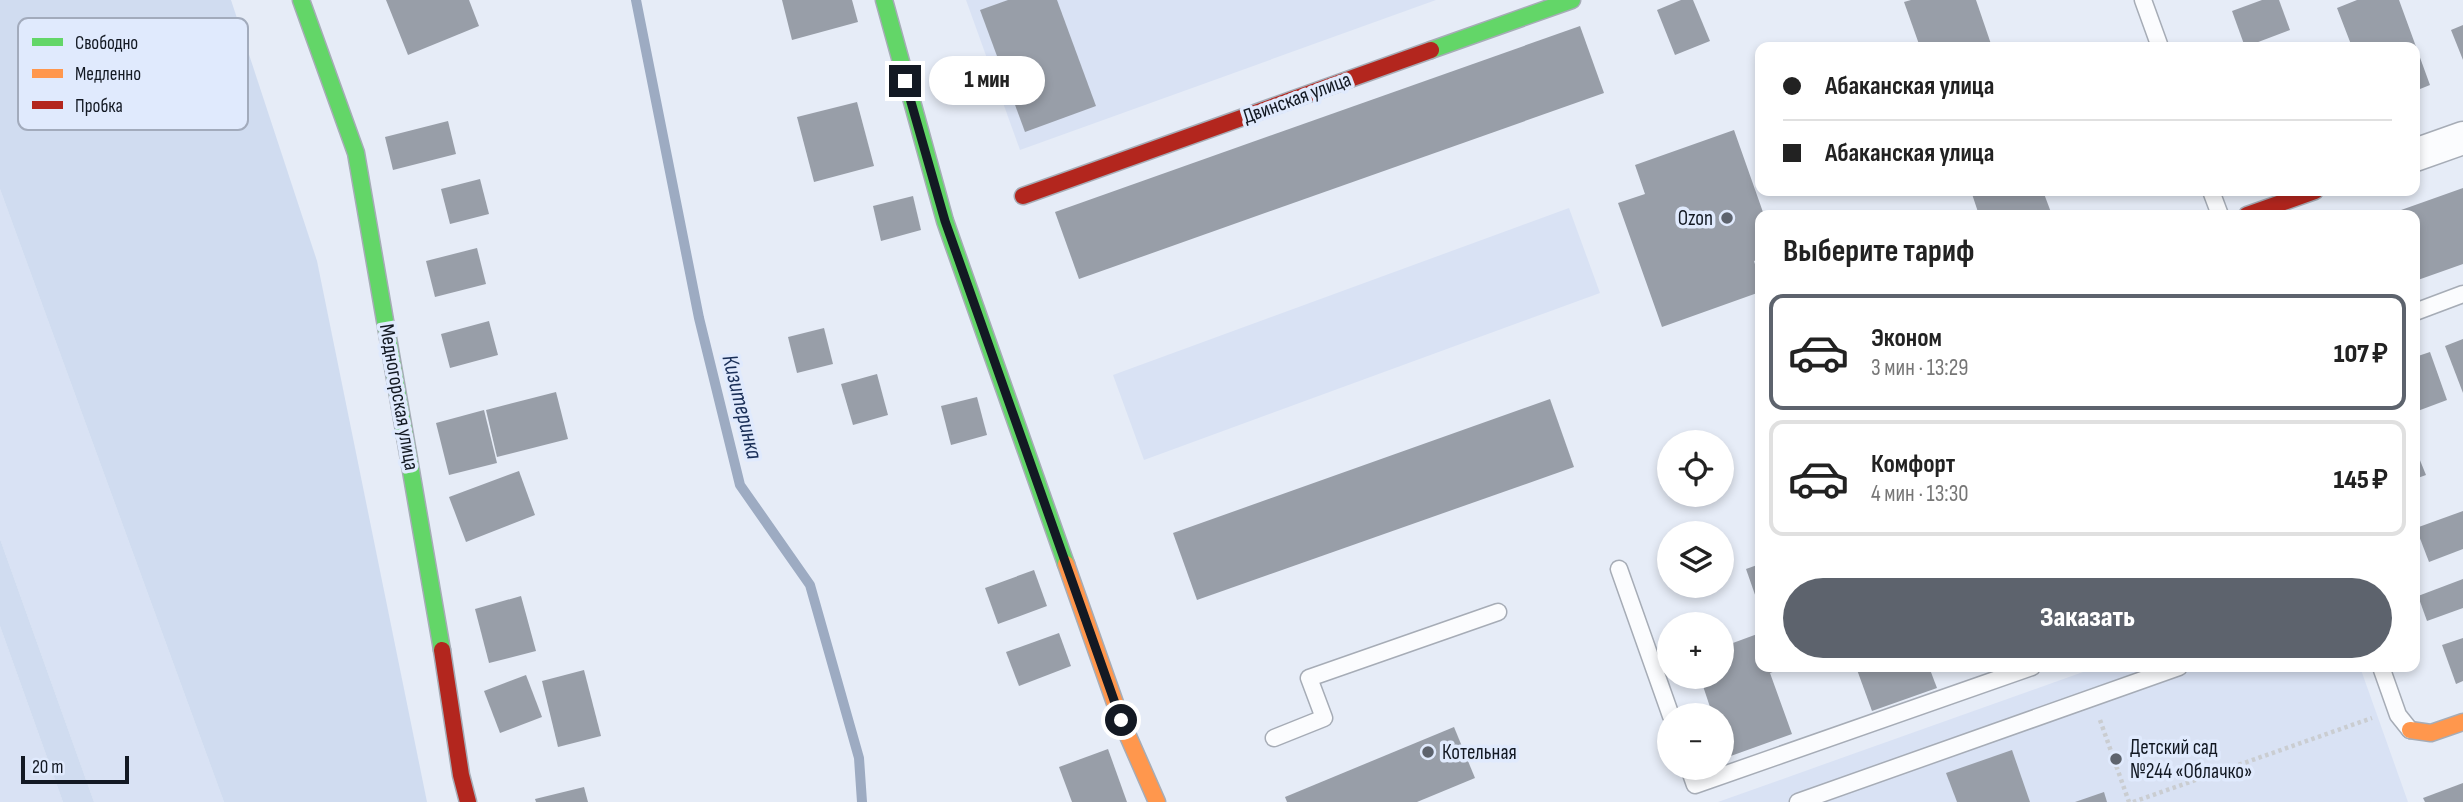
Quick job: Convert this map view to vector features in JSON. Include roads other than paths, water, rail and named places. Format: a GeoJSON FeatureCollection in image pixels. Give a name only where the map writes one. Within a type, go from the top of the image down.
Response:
{"type":"FeatureCollection","features":[{"type":"Feature","properties":{"kind":"street","name":"Медногорская улица"},"geometry":{"type":"LineString","coordinates":[[301,0],[356,153],[429,570],[461,775],[468,802]]}},
{"type":"Feature","properties":{"kind":"street"},"geometry":{"type":"LineString","coordinates":[[884,0],[945,221],[1121,720],[1157,802]]}},
{"type":"Feature","properties":{"kind":"street","name":"Двинская улица"},"geometry":{"type":"LineString","coordinates":[[1023,196],[1572,0]]}},
{"type":"Feature","properties":{"kind":"street"},"geometry":{"type":"LineString","coordinates":[[2420,153],[2463,138]]}},
{"type":"Feature","properties":{"kind":"street"},"geometry":{"type":"LineString","coordinates":[[2261,210],[2301,196]]}},
{"type":"Feature","properties":{"kind":"street"},"geometry":{"type":"LineString","coordinates":[[2410,730],[2431,733],[2463,722]]}},
{"type":"Feature","properties":{"kind":"lane"},"geometry":{"type":"LineString","coordinates":[[2143,0],[2158,42]]}},
{"type":"Feature","properties":{"kind":"lane"},"geometry":{"type":"LineString","coordinates":[[2420,310],[2463,294]]}},
{"type":"Feature","properties":{"kind":"lane"},"geometry":{"type":"LineString","coordinates":[[1619,569],[1666,703]]}},
{"type":"Feature","properties":{"kind":"lane"},"geometry":{"type":"LineString","coordinates":[[1274,738],[1324,718],[1309,678],[1498,612]]}},
{"type":"Feature","properties":{"kind":"lane"},"geometry":{"type":"LineString","coordinates":[[1734,771],[2018,672]]}},
{"type":"Feature","properties":{"kind":"lane"},"geometry":{"type":"LineString","coordinates":[[1798,802],[2165,672]]}},
{"type":"Feature","properties":{"kind":"lane"},"geometry":{"type":"LineString","coordinates":[[2383,672],[2396,709],[2410,730]]}},
{"type":"Feature","properties":{"kind":"lane"},"geometry":{"type":"LineString","coordinates":[[1693,780],[1695,785],[1709,780]]}},
{"type":"Feature","properties":{"kind":"waterway","name":"Кизитеринка"},"geometry":{"type":"LineString","coordinates":[[636,0],[699,318],[740,485],[810,585],[859,758],[862,802]]}},
{"type":"Feature","properties":{"kind":"place","name":"Ozon"},"geometry":{"type":"Point","coordinates":[1727,218]}},
{"type":"Feature","properties":{"kind":"place","name":"Котельная"},"geometry":{"type":"Point","coordinates":[1428,752]}},
{"type":"Feature","properties":{"kind":"place","name":"Детский сад №244 «Облачко»"},"geometry":{"type":"Point","coordinates":[2116,759]}}]}
